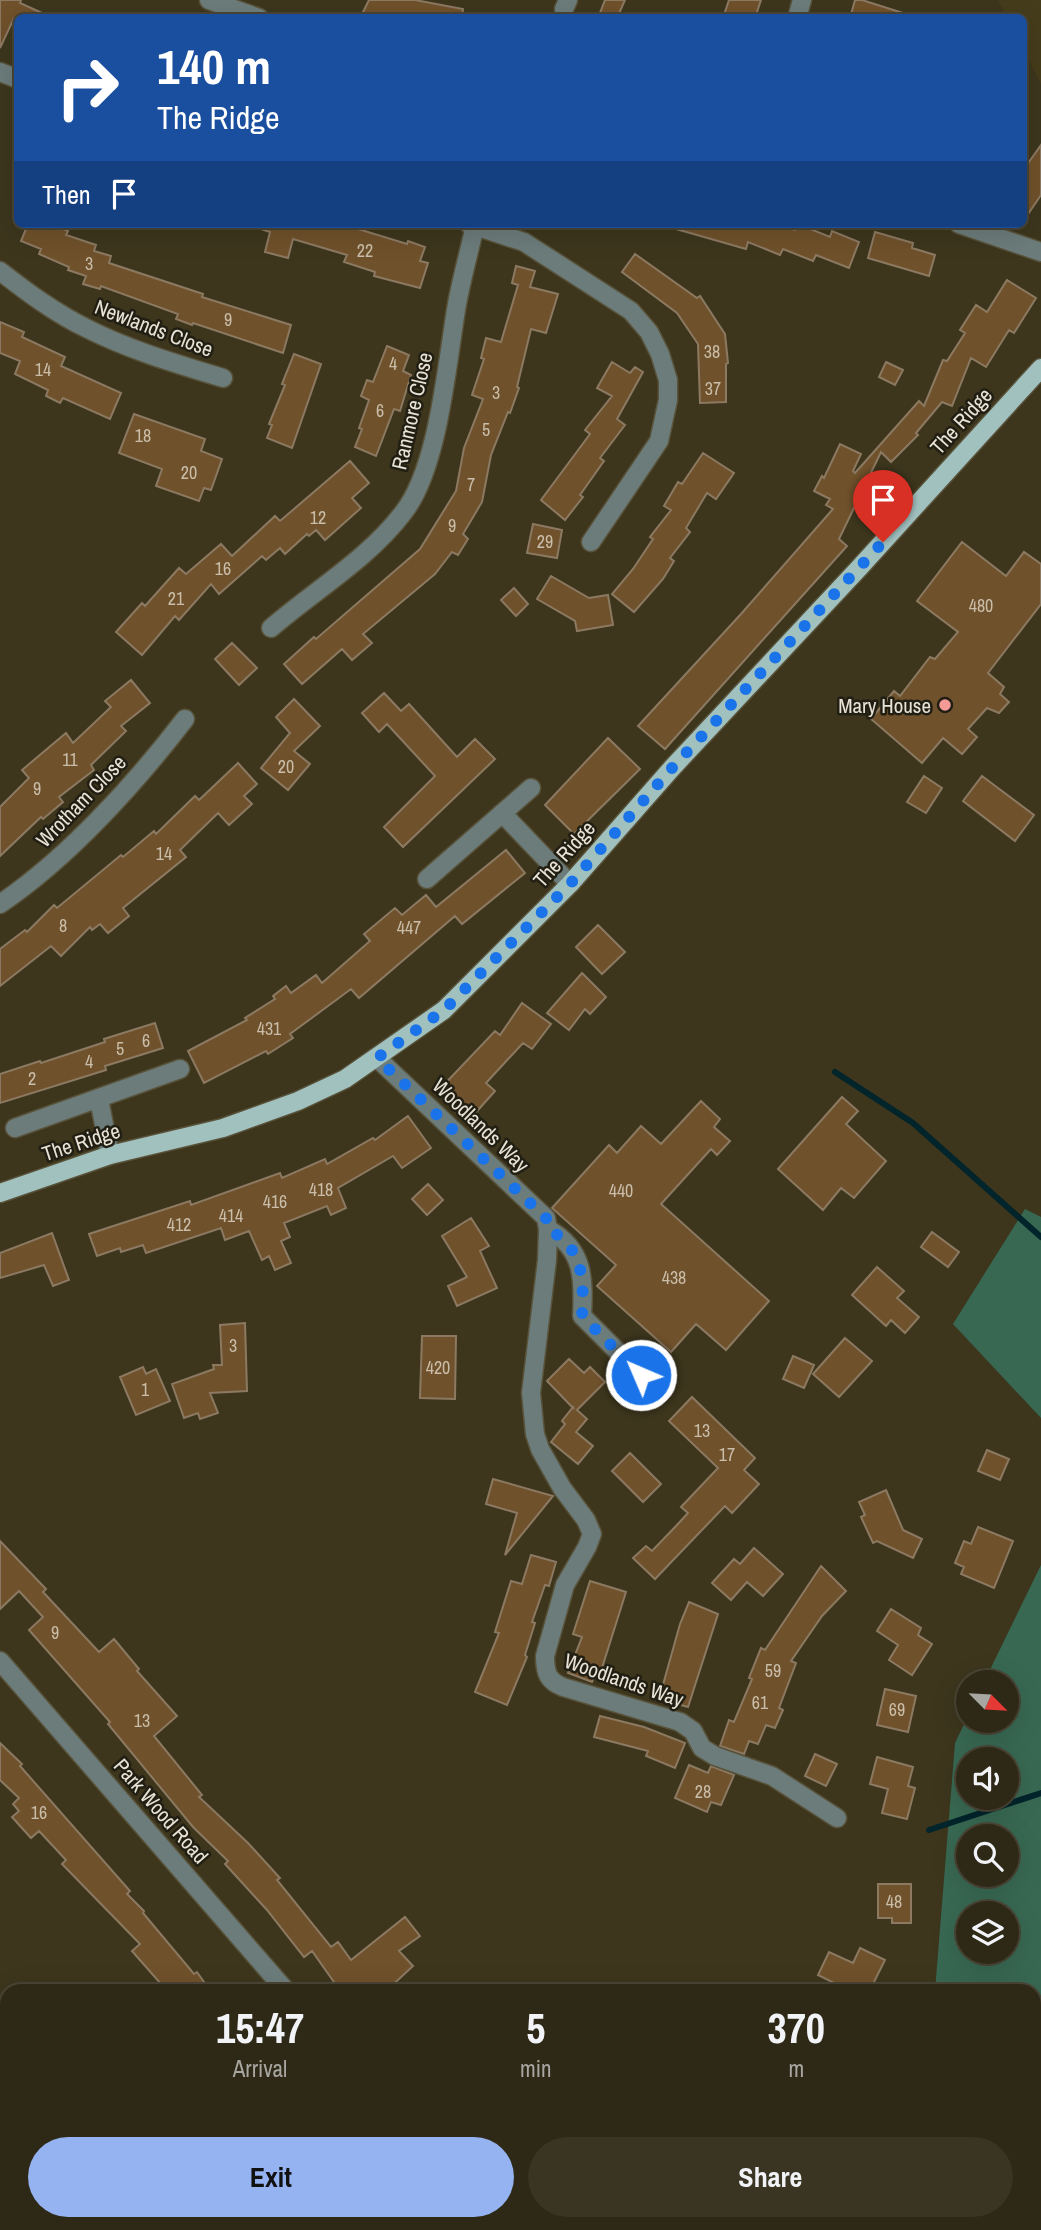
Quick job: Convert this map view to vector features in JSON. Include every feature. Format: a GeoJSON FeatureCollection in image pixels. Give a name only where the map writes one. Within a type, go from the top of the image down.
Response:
{"type":"FeatureCollection","features":[{"type":"Feature","properties":{"kind":"main road","name":"The Ridge"},"geometry":{"type":"LineString","coordinates":[[0,1193],[110,1155],[223,1128],[298,1101],[345,1079],[444,1010],[570,884],[672,768],[1041,368]]}},
{"type":"Feature","properties":{"kind":"street"},"geometry":{"type":"LineString","coordinates":[[209,0],[247,14]]}},
{"type":"Feature","properties":{"kind":"street","name":"Ranmore Close"},"geometry":{"type":"LineString","coordinates":[[271,628],[382,537],[405,511],[422,479],[433,441],[471,228]]}},
{"type":"Feature","properties":{"kind":"street"},"geometry":{"type":"LineString","coordinates":[[481,228],[524,242],[631,312],[649,332],[660,354],[668,380],[668,400],[659,442],[591,542]]}},
{"type":"Feature","properties":{"kind":"street"},"geometry":{"type":"LineString","coordinates":[[973,228],[1041,252]]}},
{"type":"Feature","properties":{"kind":"street","name":"Newlands Close"},"geometry":{"type":"LineString","coordinates":[[0,271],[42,302],[85,328],[131,348],[223,378]]}},
{"type":"Feature","properties":{"kind":"street","name":"Wrotham Close"},"geometry":{"type":"LineString","coordinates":[[0,904],[43,872],[95,822],[185,719]]}},
{"type":"Feature","properties":{"kind":"street"},"geometry":{"type":"LineString","coordinates":[[427,879],[531,788]]}},
{"type":"Feature","properties":{"kind":"street"},"geometry":{"type":"LineString","coordinates":[[502,813],[570,884]]}},
{"type":"Feature","properties":{"kind":"street","name":"Woodlands Way"},"geometry":{"type":"LineString","coordinates":[[377,1058],[546,1218],[547,1260],[531,1393],[535,1434],[540,1450],[562,1488],[586,1520],[592,1534],[565,1585],[545,1656],[548,1677],[553,1683],[564,1687],[680,1722],[693,1731],[702,1748],[715,1756],[772,1776],[837,1818]]}},
{"type":"Feature","properties":{"kind":"street"},"geometry":{"type":"LineString","coordinates":[[15,1128],[180,1069]]}},
{"type":"Feature","properties":{"kind":"street"},"geometry":{"type":"LineString","coordinates":[[99,1100],[110,1155]]}},
{"type":"Feature","properties":{"kind":"street","name":"Woodlands Way"},"geometry":{"type":"LineString","coordinates":[[548,1229],[561,1236],[572,1247],[584,1279],[582,1316],[641,1375]]}},
{"type":"Feature","properties":{"kind":"street","name":"Park Wood Road"},"geometry":{"type":"LineString","coordinates":[[0,1661],[280,1984]]}},
{"type":"Feature","properties":{"kind":"shaded area"},"geometry":{"type":"Polygon","coordinates":[[[998,0],[1041,0],[1041,84],[1027,56],[1027,14],[1005,14],[998,0]]]}},
{"type":"Feature","properties":{"kind":"green space"},"geometry":{"type":"Polygon","coordinates":[[[1025,1209],[1041,1217],[1041,1418],[953,1324],[1025,1209]]]}},
{"type":"Feature","properties":{"kind":"green space"},"geometry":{"type":"Polygon","coordinates":[[[1041,1565],[1041,1984],[936,1984],[955,1743],[960,1733],[1019,1733],[1019,1670],[990,1670],[1041,1565]]]}},
{"type":"Feature","properties":{"kind":"building"},"geometry":{"type":"Polygon","coordinates":[[[0,0],[21,0],[20,3],[44,14],[14,14],[0,48],[0,0]]]}},
{"type":"Feature","properties":{"kind":"building"},"geometry":{"type":"Polygon","coordinates":[[[369,0],[415,0],[463,9],[462,14],[362,14],[369,0]]]}},
{"type":"Feature","properties":{"kind":"building"},"geometry":{"type":"Polygon","coordinates":[[[605,0],[625,0],[619,14],[600,14],[605,0]]]}},
{"type":"Feature","properties":{"kind":"building"},"geometry":{"type":"Polygon","coordinates":[[[729,0],[761,0],[756,14],[724,14],[729,0]]]}},
{"type":"Feature","properties":{"kind":"building"},"geometry":{"type":"Polygon","coordinates":[[[855,0],[862,0],[906,14],[851,14],[855,0]]]}},
{"type":"Feature","properties":{"kind":"building"},"geometry":{"type":"Polygon","coordinates":[[[1041,145],[1041,195],[1027,216],[1027,165],[1041,145]]]}},
{"type":"Feature","properties":{"kind":"building"},"geometry":{"type":"Polygon","coordinates":[[[26,228],[61,228],[68,231],[66,235],[96,245],[94,251],[111,256],[109,263],[203,294],[202,297],[291,325],[283,353],[193,323],[192,325],[176,319],[178,314],[101,286],[100,289],[83,284],[86,276],[68,270],[69,267],[39,254],[41,249],[21,241],[26,228]]]}},
{"type":"Feature","properties":{"kind":"building"},"geometry":{"type":"Polygon","coordinates":[[[258,228],[355,228],[425,247],[420,261],[428,263],[420,288],[374,276],[375,272],[344,262],[347,255],[293,239],[288,258],[265,252],[270,232],[258,228]]]}},
{"type":"Feature","properties":{"kind":"building"},"geometry":{"type":"Polygon","coordinates":[[[808,228],[830,237],[832,231],[859,242],[849,268],[816,255],[813,261],[783,249],[780,255],[748,242],[746,249],[676,229],[808,228]]]}},
{"type":"Feature","properties":{"kind":"building"},"geometry":{"type":"Polygon","coordinates":[[[875,232],[913,243],[912,248],[935,255],[929,276],[868,258],[875,232]]]}},
{"type":"Feature","properties":{"kind":"building"},"geometry":{"type":"Polygon","coordinates":[[[635,254],[697,298],[700,296],[725,334],[728,363],[726,402],[700,403],[698,344],[677,313],[622,272],[635,254]]]}},
{"type":"Feature","properties":{"kind":"building"},"geometry":{"type":"Polygon","coordinates":[[[516,266],[535,271],[530,287],[558,294],[546,333],[531,329],[517,387],[519,388],[491,455],[482,502],[463,534],[468,539],[458,555],[452,552],[435,574],[363,634],[372,643],[352,660],[342,649],[302,684],[284,664],[420,549],[456,491],[464,448],[483,399],[472,395],[484,359],[481,358],[486,338],[501,342],[518,285],[512,283],[516,266]]]}},
{"type":"Feature","properties":{"kind":"building"},"geometry":{"type":"Polygon","coordinates":[[[1007,280],[1036,298],[1014,333],[1009,330],[986,367],[971,358],[952,406],[942,402],[916,433],[918,435],[891,462],[881,452],[839,539],[847,546],[665,749],[638,726],[833,509],[826,505],[830,499],[814,491],[822,476],[824,478],[840,444],[861,454],[853,471],[855,473],[919,401],[924,406],[943,360],[947,361],[965,333],[960,330],[976,305],[987,312],[1007,280]]]}},
{"type":"Feature","properties":{"kind":"building"},"geometry":{"type":"Polygon","coordinates":[[[0,322],[24,332],[22,337],[65,357],[61,366],[121,393],[110,419],[63,398],[60,403],[46,396],[48,390],[15,374],[20,361],[0,353],[0,322]]]}},
{"type":"Feature","properties":{"kind":"building"},"geometry":{"type":"Polygon","coordinates":[[[387,346],[409,355],[403,371],[411,375],[400,411],[394,409],[376,456],[355,447],[369,400],[361,396],[367,380],[373,382],[387,346]]]}},
{"type":"Feature","properties":{"kind":"building"},"geometry":{"type":"Polygon","coordinates":[[[294,354],[321,364],[292,448],[267,438],[272,425],[269,424],[294,354]]]}},
{"type":"Feature","properties":{"kind":"building"},"geometry":{"type":"Polygon","coordinates":[[[612,362],[630,373],[635,367],[643,372],[617,419],[625,425],[600,458],[604,461],[580,495],[583,497],[565,520],[541,500],[590,434],[585,430],[612,396],[597,388],[612,362]]]}},
{"type":"Feature","properties":{"kind":"building"},"geometry":{"type":"Polygon","coordinates":[[[886,362],[903,370],[895,385],[879,377],[886,362]]]}},
{"type":"Feature","properties":{"kind":"building"},"geometry":{"type":"Polygon","coordinates":[[[134,414],[205,439],[201,451],[222,459],[211,490],[204,488],[199,501],[156,486],[162,469],[119,453],[134,414]]]}},
{"type":"Feature","properties":{"kind":"building"},"geometry":{"type":"Polygon","coordinates":[[[703,453],[734,473],[716,499],[707,493],[686,528],[690,532],[670,558],[674,561],[663,579],[634,612],[612,594],[633,569],[653,539],[650,537],[671,510],[664,506],[678,482],[682,484],[703,453]]]}},
{"type":"Feature","properties":{"kind":"building"},"geometry":{"type":"Polygon","coordinates":[[[350,461],[369,483],[352,498],[361,508],[325,540],[316,530],[309,536],[307,534],[285,554],[280,548],[266,560],[262,556],[219,594],[211,584],[179,620],[175,616],[142,655],[116,632],[142,603],[145,606],[179,568],[186,574],[221,544],[232,556],[275,516],[280,521],[350,461]]]}},
{"type":"Feature","properties":{"kind":"building"},"geometry":{"type":"Polygon","coordinates":[[[533,524],[562,530],[557,558],[527,553],[533,524]]]}},
{"type":"Feature","properties":{"kind":"building"},"geometry":{"type":"Polygon","coordinates":[[[962,542],[1006,576],[1024,552],[1041,564],[1041,604],[988,673],[1004,687],[1000,694],[1009,702],[999,713],[987,708],[968,729],[977,737],[962,754],[943,738],[922,763],[871,719],[894,691],[900,696],[930,657],[935,659],[958,632],[917,601],[962,542]]]}},
{"type":"Feature","properties":{"kind":"building"},"geometry":{"type":"Polygon","coordinates":[[[551,576],[589,598],[608,595],[613,625],[577,631],[575,621],[537,599],[551,576]]]}},
{"type":"Feature","properties":{"kind":"building"},"geometry":{"type":"Polygon","coordinates":[[[514,588],[528,604],[516,616],[501,600],[514,588]]]}},
{"type":"Feature","properties":{"kind":"building"},"geometry":{"type":"Polygon","coordinates":[[[232,643],[257,668],[239,685],[215,659],[232,643]]]}},
{"type":"Feature","properties":{"kind":"building"},"geometry":{"type":"Polygon","coordinates":[[[131,680],[150,703],[121,726],[126,731],[91,765],[94,770],[59,797],[63,802],[43,819],[41,817],[0,856],[0,807],[29,778],[22,770],[66,733],[73,743],[111,707],[105,701],[131,680]]]}},
{"type":"Feature","properties":{"kind":"building"},"geometry":{"type":"Polygon","coordinates":[[[384,693],[401,711],[409,704],[457,757],[475,739],[495,759],[403,847],[384,827],[435,776],[387,724],[379,732],[362,713],[384,693]]]}},
{"type":"Feature","properties":{"kind":"building"},"geometry":{"type":"Polygon","coordinates":[[[294,699],[320,726],[294,751],[310,764],[288,790],[261,768],[290,733],[276,717],[294,699]]]}},
{"type":"Feature","properties":{"kind":"building"},"geometry":{"type":"Polygon","coordinates":[[[608,738],[640,769],[574,834],[545,805],[608,738]]]}},
{"type":"Feature","properties":{"kind":"building"},"geometry":{"type":"Polygon","coordinates":[[[238,763],[257,784],[244,796],[252,804],[229,825],[218,813],[180,850],[186,857],[123,908],[129,916],[108,933],[100,924],[92,930],[90,927],[61,956],[51,946],[0,986],[0,949],[25,930],[27,932],[54,905],[57,908],[121,855],[123,857],[154,831],[156,834],[195,796],[199,800],[238,763]]]}},
{"type":"Feature","properties":{"kind":"building"},"geometry":{"type":"Polygon","coordinates":[[[924,776],[942,788],[926,813],[907,802],[924,776]]]}},
{"type":"Feature","properties":{"kind":"building"},"geometry":{"type":"Polygon","coordinates":[[[982,776],[1034,815],[1015,841],[963,801],[982,776]]]}},
{"type":"Feature","properties":{"kind":"building"},"geometry":{"type":"Polygon","coordinates":[[[506,850],[525,873],[462,924],[455,916],[359,998],[351,989],[290,1034],[293,1038],[268,1054],[266,1051],[204,1083],[188,1051],[247,1020],[245,1018],[275,999],[273,996],[286,986],[291,993],[316,975],[322,983],[370,941],[364,934],[395,908],[402,915],[426,895],[436,907],[506,850]]]}},
{"type":"Feature","properties":{"kind":"building"},"geometry":{"type":"Polygon","coordinates":[[[598,925],[625,952],[602,974],[576,947],[598,925]]]}},
{"type":"Feature","properties":{"kind":"building"},"geometry":{"type":"Polygon","coordinates":[[[582,973],[606,997],[590,1014],[585,1009],[569,1030],[547,1013],[582,973]]]}},
{"type":"Feature","properties":{"kind":"building"},"geometry":{"type":"Polygon","coordinates":[[[522,1003],[551,1024],[532,1049],[523,1043],[486,1083],[495,1091],[470,1119],[438,1091],[495,1031],[500,1035],[522,1003]]]}},
{"type":"Feature","properties":{"kind":"building"},"geometry":{"type":"Polygon","coordinates":[[[155,1023],[163,1048],[105,1066],[106,1070],[0,1103],[0,1074],[105,1042],[104,1039],[155,1023]]]}},
{"type":"Feature","properties":{"kind":"building"},"geometry":{"type":"Polygon","coordinates":[[[842,1097],[858,1111],[846,1124],[886,1161],[854,1198],[841,1188],[823,1210],[778,1169],[842,1097]]]}},
{"type":"Feature","properties":{"kind":"building"},"geometry":{"type":"Polygon","coordinates":[[[701,1101],[720,1119],[714,1127],[730,1141],[717,1155],[711,1149],[661,1204],[769,1301],[726,1350],[696,1324],[671,1352],[597,1286],[616,1265],[552,1208],[609,1145],[617,1153],[641,1126],[661,1144],[701,1101]]]}},
{"type":"Feature","properties":{"kind":"building"},"geometry":{"type":"Polygon","coordinates":[[[408,1116],[431,1148],[402,1168],[393,1156],[338,1188],[346,1208],[331,1215],[327,1206],[284,1223],[290,1237],[281,1241],[291,1263],[275,1270],[269,1256],[262,1260],[249,1231],[225,1240],[221,1228],[146,1253],[143,1245],[121,1252],[120,1248],[97,1256],[89,1234],[190,1201],[191,1205],[280,1173],[282,1178],[325,1159],[327,1164],[373,1138],[375,1140],[408,1116]]]}},
{"type":"Feature","properties":{"kind":"building"},"geometry":{"type":"Polygon","coordinates":[[[428,1184],[443,1200],[427,1215],[412,1199],[428,1184]]]}},
{"type":"Feature","properties":{"kind":"building"},"geometry":{"type":"Polygon","coordinates":[[[471,1218],[489,1246],[480,1251],[497,1288],[457,1306],[448,1286],[467,1277],[442,1236],[471,1218]]]}},
{"type":"Feature","properties":{"kind":"building"},"geometry":{"type":"Polygon","coordinates":[[[932,1232],[959,1252],[948,1267],[921,1247],[932,1232]]]}},
{"type":"Feature","properties":{"kind":"building"},"geometry":{"type":"Polygon","coordinates":[[[52,1233],[69,1280],[53,1286],[44,1265],[0,1278],[0,1253],[52,1233]]]}},
{"type":"Feature","properties":{"kind":"building"},"geometry":{"type":"Polygon","coordinates":[[[877,1267],[904,1291],[897,1298],[919,1317],[905,1333],[891,1320],[886,1326],[852,1295],[877,1267]]]}},
{"type":"Feature","properties":{"kind":"building"},"geometry":{"type":"Polygon","coordinates":[[[245,1323],[247,1391],[210,1393],[218,1413],[200,1419],[198,1413],[184,1418],[172,1384],[214,1369],[213,1365],[222,1365],[220,1325],[245,1323]]]}},
{"type":"Feature","properties":{"kind":"building"},"geometry":{"type":"Polygon","coordinates":[[[422,1336],[456,1336],[455,1399],[420,1398],[422,1336]]]}},
{"type":"Feature","properties":{"kind":"building"},"geometry":{"type":"Polygon","coordinates":[[[845,1338],[872,1361],[839,1397],[813,1374],[845,1338]]]}},
{"type":"Feature","properties":{"kind":"building"},"geometry":{"type":"Polygon","coordinates":[[[793,1356],[814,1365],[804,1388],[783,1379],[793,1356]]]}},
{"type":"Feature","properties":{"kind":"building"},"geometry":{"type":"Polygon","coordinates":[[[569,1359],[584,1373],[590,1367],[605,1382],[577,1410],[587,1419],[576,1432],[593,1446],[578,1464],[551,1442],[565,1424],[562,1421],[573,1408],[547,1381],[569,1359]]]}},
{"type":"Feature","properties":{"kind":"building"},"geometry":{"type":"Polygon","coordinates":[[[143,1367],[146,1374],[156,1369],[170,1401],[136,1415],[120,1377],[143,1367]]]}},
{"type":"Feature","properties":{"kind":"building"},"geometry":{"type":"Polygon","coordinates":[[[692,1397],[755,1458],[744,1470],[759,1484],[732,1513],[725,1506],[655,1579],[633,1558],[646,1546],[652,1551],[676,1526],[688,1513],[681,1507],[718,1468],[669,1421],[692,1397]]]}},
{"type":"Feature","properties":{"kind":"building"},"geometry":{"type":"Polygon","coordinates":[[[987,1450],[1009,1459],[1000,1480],[978,1471],[987,1450]]]}},
{"type":"Feature","properties":{"kind":"building"},"geometry":{"type":"Polygon","coordinates":[[[630,1453],[661,1484],[643,1502],[612,1471],[630,1453]]]}},
{"type":"Feature","properties":{"kind":"building"},"geometry":{"type":"Polygon","coordinates":[[[493,1479],[553,1496],[505,1555],[517,1513],[486,1504],[493,1479]]]}},
{"type":"Feature","properties":{"kind":"building"},"geometry":{"type":"Polygon","coordinates":[[[886,1490],[903,1530],[922,1539],[913,1558],[877,1541],[873,1543],[861,1517],[865,1515],[859,1502],[886,1490]]]}},
{"type":"Feature","properties":{"kind":"building"},"geometry":{"type":"Polygon","coordinates":[[[978,1527],[1013,1541],[994,1588],[961,1574],[964,1567],[955,1563],[964,1541],[971,1544],[978,1527]]]}},
{"type":"Feature","properties":{"kind":"building"},"geometry":{"type":"Polygon","coordinates":[[[0,1541],[46,1589],[43,1592],[99,1652],[114,1639],[139,1669],[137,1671],[177,1716],[154,1736],[202,1795],[199,1797],[248,1843],[280,1878],[277,1880],[331,1947],[338,1942],[351,1960],[405,1917],[420,1936],[399,1951],[413,1966],[394,1984],[335,1984],[312,1951],[304,1957],[267,1910],[225,1864],[228,1861],[193,1827],[108,1724],[110,1722],[29,1630],[43,1617],[19,1591],[0,1609],[0,1541]]]}},
{"type":"Feature","properties":{"kind":"building"},"geometry":{"type":"Polygon","coordinates":[[[754,1548],[783,1574],[763,1596],[747,1582],[731,1600],[712,1583],[734,1559],[740,1564],[754,1548]]]}},
{"type":"Feature","properties":{"kind":"building"},"geometry":{"type":"Polygon","coordinates":[[[531,1555],[556,1562],[549,1586],[545,1585],[532,1622],[535,1623],[525,1655],[527,1657],[507,1705],[475,1692],[499,1633],[495,1632],[511,1581],[522,1584],[531,1555]]]}},
{"type":"Feature","properties":{"kind":"building"},"geometry":{"type":"Polygon","coordinates":[[[821,1566],[846,1591],[822,1616],[791,1661],[796,1663],[779,1708],[783,1710],[775,1728],[766,1725],[758,1744],[749,1741],[744,1754],[720,1746],[729,1720],[734,1722],[752,1679],[749,1678],[761,1648],[765,1650],[821,1566]]]}},
{"type":"Feature","properties":{"kind":"building"},"geometry":{"type":"Polygon","coordinates":[[[590,1581],[626,1592],[601,1671],[597,1669],[592,1682],[568,1673],[582,1637],[573,1634],[590,1581]]]}},
{"type":"Feature","properties":{"kind":"building"},"geometry":{"type":"Polygon","coordinates":[[[689,1602],[718,1614],[688,1707],[659,1699],[689,1602]]]}},
{"type":"Feature","properties":{"kind":"building"},"geometry":{"type":"Polygon","coordinates":[[[891,1609],[921,1628],[918,1635],[932,1644],[912,1675],[889,1660],[898,1645],[877,1631],[891,1609]]]}},
{"type":"Feature","properties":{"kind":"building"},"geometry":{"type":"Polygon","coordinates":[[[885,1689],[916,1696],[908,1732],[877,1725],[885,1689]]]}},
{"type":"Feature","properties":{"kind":"building"},"geometry":{"type":"Polygon","coordinates":[[[600,1716],[644,1727],[685,1743],[675,1768],[646,1756],[648,1751],[594,1737],[600,1716]]]}},
{"type":"Feature","properties":{"kind":"building"},"geometry":{"type":"Polygon","coordinates":[[[0,1743],[22,1764],[20,1766],[130,1891],[127,1894],[205,1984],[161,1984],[132,1951],[140,1944],[62,1864],[66,1860],[39,1831],[31,1838],[12,1817],[19,1811],[13,1804],[19,1798],[0,1780],[0,1743]]]}},
{"type":"Feature","properties":{"kind":"building"},"geometry":{"type":"Polygon","coordinates":[[[815,1754],[837,1764],[826,1786],[805,1776],[815,1754]]]}},
{"type":"Feature","properties":{"kind":"building"},"geometry":{"type":"Polygon","coordinates":[[[877,1757],[913,1767],[908,1786],[915,1788],[907,1819],[882,1813],[888,1789],[870,1784],[877,1757]]]}},
{"type":"Feature","properties":{"kind":"building"},"geometry":{"type":"Polygon","coordinates":[[[689,1765],[708,1773],[711,1766],[734,1775],[721,1805],[711,1802],[707,1812],[675,1798],[689,1765]]]}},
{"type":"Feature","properties":{"kind":"building"},"geometry":{"type":"Polygon","coordinates":[[[878,1884],[911,1884],[911,1923],[892,1923],[892,1918],[878,1918],[878,1884]]]}},
{"type":"Feature","properties":{"kind":"building"},"geometry":{"type":"Polygon","coordinates":[[[860,1948],[885,1960],[873,1984],[836,1984],[818,1975],[829,1952],[853,1963],[860,1948]]]}},
{"type":"Feature","properties":{"kind":"waterway"},"geometry":{"type":"LineString","coordinates":[[835,1072],[913,1123],[1041,1237]]}},
{"type":"Feature","properties":{"kind":"waterway"},"geometry":{"type":"LineString","coordinates":[[929,1830],[1041,1793]]}},
{"type":"Feature","properties":{"kind":"place","name":"Mary House"},"geometry":{"type":"Point","coordinates":[945,705]}},
{"type":"Feature","properties":{"kind":"route"},"geometry":{"type":"LineString","coordinates":[[641,1375],[582,1316],[584,1279],[572,1247],[561,1236],[548,1229],[546,1218],[377,1058],[444,1010],[570,884],[672,768],[883,542]]}}]}
